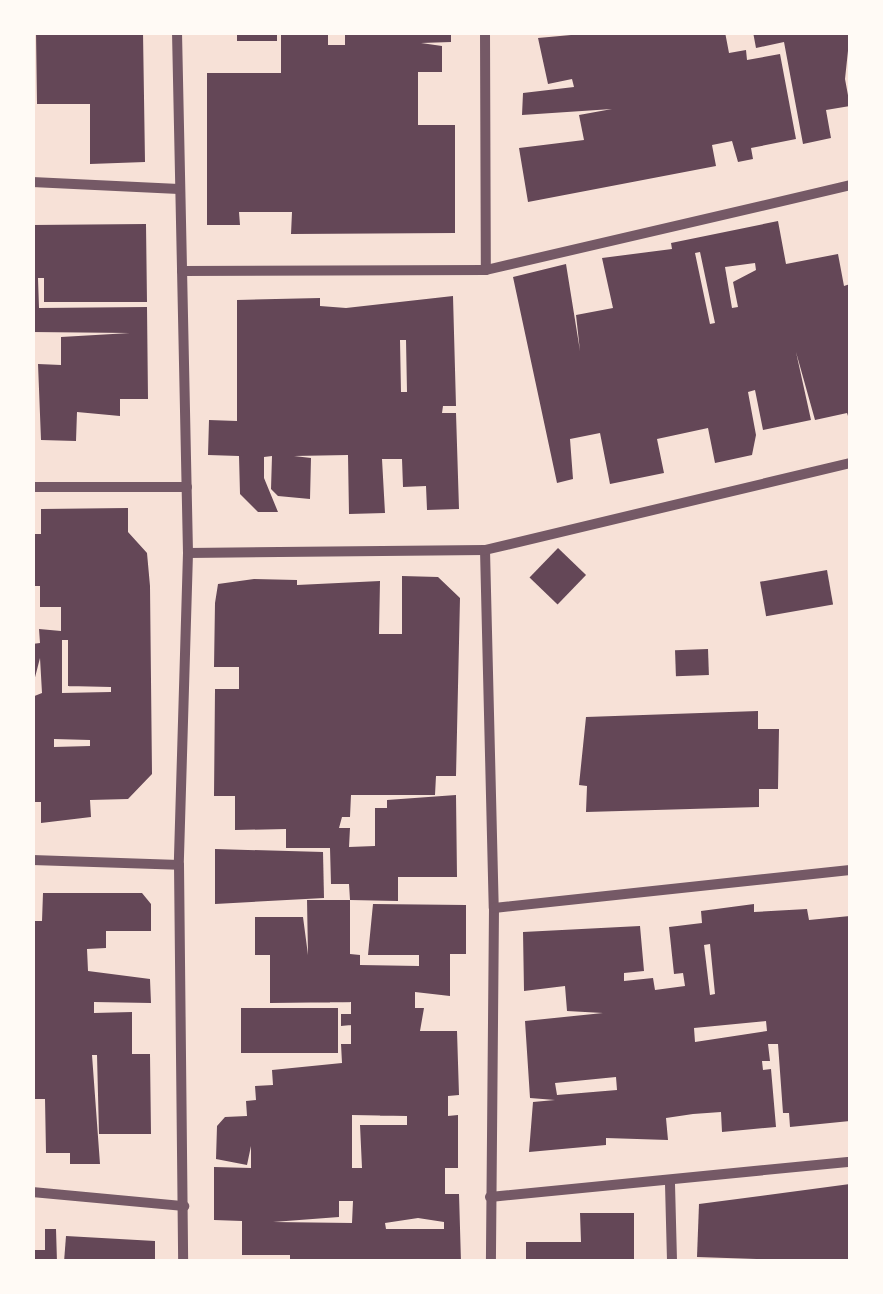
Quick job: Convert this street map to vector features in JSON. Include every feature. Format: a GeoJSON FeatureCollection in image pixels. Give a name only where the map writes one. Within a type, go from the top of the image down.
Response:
{"type":"FeatureCollection","features":[{"type":"Feature","properties":{"kind":"street"},"geometry":{"type":"LineString","coordinates":[[177,32],[188,553],[179,865],[184,1262]]}},
{"type":"Feature","properties":{"kind":"street"},"geometry":{"type":"LineString","coordinates":[[485,32],[486,270]]}},
{"type":"Feature","properties":{"kind":"street"},"geometry":{"type":"LineString","coordinates":[[32,182],[180,189]]}},
{"type":"Feature","properties":{"kind":"street"},"geometry":{"type":"LineString","coordinates":[[182,271],[486,270],[850,186]]}},
{"type":"Feature","properties":{"kind":"street"},"geometry":{"type":"LineString","coordinates":[[188,553],[485,550],[850,463]]}},
{"type":"Feature","properties":{"kind":"street"},"geometry":{"type":"LineString","coordinates":[[32,487],[187,487]]}},
{"type":"Feature","properties":{"kind":"street"},"geometry":{"type":"LineString","coordinates":[[485,550],[494,908],[491,1262]]}},
{"type":"Feature","properties":{"kind":"street"},"geometry":{"type":"LineString","coordinates":[[32,860],[179,865]]}},
{"type":"Feature","properties":{"kind":"street"},"geometry":{"type":"LineString","coordinates":[[494,908],[850,870]]}},
{"type":"Feature","properties":{"kind":"street"},"geometry":{"type":"LineString","coordinates":[[490,1197],[670,1184],[850,1162]]}},
{"type":"Feature","properties":{"kind":"street"},"geometry":{"type":"LineString","coordinates":[[670,1184],[672,1262]]}},
{"type":"Feature","properties":{"kind":"street"},"geometry":{"type":"LineString","coordinates":[[32,1192],[184,1206]]}},
{"type":"Feature","properties":{"kind":"building"},"geometry":{"type":"Polygon","coordinates":[[[36,32],[143,32],[145,162],[90,164],[90,104],[37,104],[36,32]]]}},
{"type":"Feature","properties":{"kind":"building"},"geometry":{"type":"Polygon","coordinates":[[[237,32],[277,32],[277,41],[237,41],[237,32]]]}},
{"type":"Feature","properties":{"kind":"building"},"geometry":{"type":"Polygon","coordinates":[[[281,32],[328,32],[328,45],[345,45],[345,32],[451,32],[451,42],[421,43],[442,46],[442,72],[418,72],[418,125],[455,125],[455,233],[291,234],[292,212],[239,212],[240,225],[207,225],[207,73],[281,73],[281,32]]]}},
{"type":"Feature","properties":{"kind":"building"},"geometry":{"type":"Polygon","coordinates":[[[604,32],[725,32],[729,53],[746,50],[747,60],[780,54],[796,139],[751,148],[753,159],[738,162],[732,141],[712,145],[716,166],[528,202],[519,148],[584,140],[579,115],[612,109],[522,115],[523,93],[574,87],[572,79],[548,84],[538,38],[604,32]]]}},
{"type":"Feature","properties":{"kind":"building"},"geometry":{"type":"Polygon","coordinates":[[[753,32],[850,32],[845,79],[850,106],[826,110],[831,138],[803,144],[784,42],[756,48],[753,32]]]}},
{"type":"Feature","properties":{"kind":"building"},"geometry":{"type":"Polygon","coordinates":[[[778,221],[786,264],[838,254],[844,286],[850,284],[850,422],[847,413],[815,420],[796,352],[811,420],[763,430],[755,390],[748,392],[756,435],[752,455],[715,463],[708,428],[657,439],[664,473],[610,484],[600,433],[570,439],[573,479],[557,483],[513,277],[566,264],[580,351],[576,315],[613,308],[602,258],[672,249],[671,243],[778,221]],[[700,252],[695,253],[710,324],[715,323],[700,252]],[[755,263],[725,267],[732,308],[738,307],[733,282],[756,270],[755,263]]]}},
{"type":"Feature","properties":{"kind":"building"},"geometry":{"type":"Polygon","coordinates":[[[146,224],[147,302],[44,302],[44,278],[38,278],[39,308],[147,307],[148,399],[120,399],[120,416],[77,412],[76,441],[41,440],[38,364],[61,365],[61,337],[130,333],[32,332],[32,225],[146,224]]]}},
{"type":"Feature","properties":{"kind":"building"},"geometry":{"type":"Polygon","coordinates":[[[453,296],[456,406],[443,406],[442,413],[456,413],[459,509],[427,510],[426,486],[403,487],[402,459],[382,459],[385,513],[349,514],[348,455],[294,456],[311,458],[310,499],[278,496],[271,489],[272,456],[264,457],[264,478],[278,512],[258,512],[240,494],[239,456],[208,455],[209,420],[237,421],[237,300],[320,298],[320,306],[346,308],[453,296]],[[400,340],[401,392],[407,392],[406,340],[400,340]]]}},
{"type":"Feature","properties":{"kind":"building"},"geometry":{"type":"Polygon","coordinates":[[[128,508],[128,532],[147,553],[152,774],[128,799],[90,800],[91,817],[41,823],[41,802],[32,802],[32,697],[42,693],[40,658],[32,689],[32,644],[40,643],[39,629],[61,631],[61,607],[40,607],[40,586],[32,586],[32,534],[41,534],[41,509],[128,508]],[[62,640],[62,693],[111,692],[111,687],[68,686],[68,640],[62,640]],[[54,739],[54,747],[90,746],[90,740],[54,739]]]}},
{"type":"Feature","properties":{"kind":"building"},"geometry":{"type":"Polygon","coordinates":[[[558,548],[586,575],[558,605],[530,577],[558,548]]]}},
{"type":"Feature","properties":{"kind":"building"},"geometry":{"type":"Polygon","coordinates":[[[827,570],[833,604],[766,616],[760,582],[827,570]]]}},
{"type":"Feature","properties":{"kind":"building"},"geometry":{"type":"Polygon","coordinates":[[[402,576],[438,577],[460,598],[456,776],[436,776],[435,795],[351,795],[350,817],[342,817],[339,828],[350,828],[349,847],[375,846],[375,808],[387,808],[387,800],[456,795],[457,877],[398,877],[398,901],[350,900],[349,884],[331,884],[330,848],[286,848],[286,829],[235,830],[235,796],[214,796],[215,689],[239,689],[239,667],[214,667],[218,584],[254,579],[297,580],[297,585],[380,581],[379,634],[402,634],[402,576]]]}},
{"type":"Feature","properties":{"kind":"building"},"geometry":{"type":"Polygon","coordinates":[[[708,649],[709,675],[676,676],[675,650],[708,649]]]}},
{"type":"Feature","properties":{"kind":"building"},"geometry":{"type":"Polygon","coordinates":[[[758,711],[758,729],[779,729],[778,789],[759,789],[759,807],[586,812],[587,786],[579,785],[586,717],[758,711]]]}},
{"type":"Feature","properties":{"kind":"building"},"geometry":{"type":"Polygon","coordinates":[[[215,849],[323,852],[324,898],[215,904],[215,849]]]}},
{"type":"Feature","properties":{"kind":"building"},"geometry":{"type":"Polygon","coordinates":[[[43,893],[142,893],[151,904],[151,931],[106,931],[106,948],[87,949],[88,971],[150,979],[151,1003],[94,1002],[94,1013],[132,1012],[132,1054],[150,1054],[151,1134],[99,1134],[97,1055],[92,1055],[100,1164],[70,1164],[70,1153],[46,1153],[45,1099],[32,1099],[32,921],[42,921],[43,893]]]}},
{"type":"Feature","properties":{"kind":"building"},"geometry":{"type":"Polygon","coordinates":[[[307,900],[350,900],[350,954],[360,955],[360,965],[419,966],[419,955],[368,955],[373,904],[466,905],[466,954],[450,954],[450,996],[415,992],[415,1008],[424,1008],[420,1031],[457,1031],[459,1095],[448,1096],[448,1116],[458,1115],[458,1168],[445,1168],[445,1194],[459,1194],[461,1262],[290,1262],[290,1255],[242,1255],[242,1221],[214,1220],[214,1167],[251,1168],[251,1146],[247,1165],[216,1159],[217,1126],[225,1117],[247,1116],[246,1101],[256,1100],[255,1086],[273,1085],[272,1070],[342,1063],[341,1044],[351,1044],[351,1025],[341,1026],[341,1014],[351,1014],[351,1002],[270,1003],[270,955],[255,955],[255,917],[303,917],[308,955],[307,900]],[[352,1115],[352,1168],[362,1168],[360,1125],[407,1125],[407,1116],[352,1115]],[[339,1201],[339,1217],[273,1222],[352,1223],[353,1201],[339,1201]],[[418,1218],[385,1223],[386,1229],[444,1229],[444,1222],[418,1218]]]}},
{"type":"Feature","properties":{"kind":"building"},"geometry":{"type":"Polygon","coordinates":[[[754,904],[754,912],[807,909],[809,920],[850,916],[850,1121],[790,1127],[789,1113],[783,1113],[778,1044],[768,1044],[770,1061],[762,1061],[763,1070],[771,1069],[776,1127],[722,1132],[721,1112],[693,1114],[666,1118],[668,1140],[606,1138],[606,1145],[529,1152],[533,1102],[555,1100],[530,1098],[525,1021],[603,1013],[567,1011],[565,986],[524,991],[523,932],[640,926],[644,971],[624,973],[624,981],[653,978],[655,990],[685,986],[683,973],[674,974],[669,927],[702,923],[701,911],[754,904]],[[710,944],[704,945],[710,995],[715,994],[710,944]],[[766,1021],[694,1028],[695,1042],[767,1031],[766,1021]],[[616,1077],[555,1083],[557,1095],[617,1090],[616,1077]]]}},
{"type":"Feature","properties":{"kind":"building"},"geometry":{"type":"Polygon","coordinates":[[[241,1008],[338,1008],[338,1053],[241,1053],[241,1008]]]}},
{"type":"Feature","properties":{"kind":"building"},"geometry":{"type":"Polygon","coordinates":[[[850,1184],[850,1262],[697,1257],[699,1204],[850,1184]]]}},
{"type":"Feature","properties":{"kind":"building"},"geometry":{"type":"Polygon","coordinates":[[[580,1213],[634,1213],[634,1262],[526,1262],[526,1242],[581,1242],[580,1213]]]}},
{"type":"Feature","properties":{"kind":"building"},"geometry":{"type":"Polygon","coordinates":[[[45,1229],[56,1229],[57,1262],[32,1262],[32,1250],[45,1250],[45,1229]]]}},
{"type":"Feature","properties":{"kind":"building"},"geometry":{"type":"Polygon","coordinates":[[[66,1236],[155,1241],[155,1262],[64,1262],[66,1236]]]}}]}
